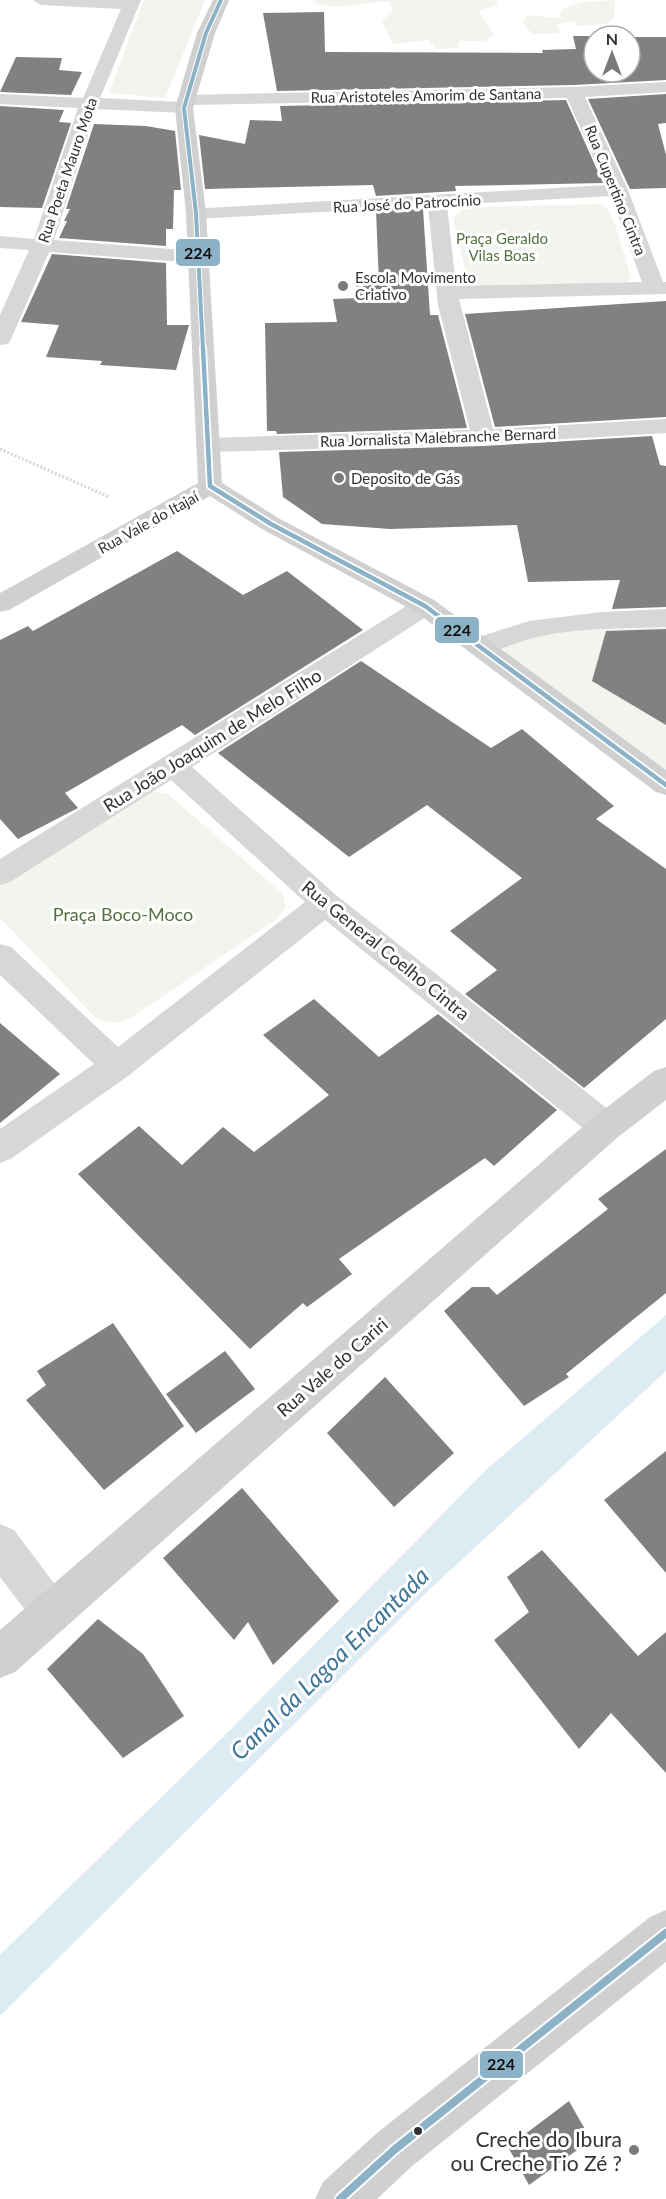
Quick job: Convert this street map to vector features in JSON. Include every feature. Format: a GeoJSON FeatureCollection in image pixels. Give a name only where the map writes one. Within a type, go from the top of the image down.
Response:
{"type":"FeatureCollection","features":[{"type":"Feature","properties":{"kind":"main road","name":"Rua Vale do Itajaí"},"geometry":{"type":"LineString","coordinates":[[0,604],[210,486],[196,213],[185,104],[206,33],[221,0]]}},
{"type":"Feature","properties":{"kind":"main road"},"geometry":{"type":"LineString","coordinates":[[210,486],[271,524],[425,606],[666,785]]}},
{"type":"Feature","properties":{"kind":"main road","name":"Rua Vale do Cariri"},"geometry":{"type":"LineString","coordinates":[[0,1657],[606,1126],[666,1081]]}},
{"type":"Feature","properties":{"kind":"main road"},"geometry":{"type":"LineString","coordinates":[[340,2199],[394,2150],[666,1933]]}},
{"type":"Feature","properties":{"kind":"street"},"geometry":{"type":"LineString","coordinates":[[41,0],[132,2]]}},
{"type":"Feature","properties":{"kind":"street","name":"Rua Poeta Mauro Mota"},"geometry":{"type":"LineString","coordinates":[[0,339],[42,245],[88,104],[132,2]]}},
{"type":"Feature","properties":{"kind":"street","name":"Rua Aristoteles Amorim de Santana"},"geometry":{"type":"LineString","coordinates":[[0,99],[88,104],[185,104],[666,87]]}},
{"type":"Feature","properties":{"kind":"street","name":"Rua Cupertino Cintra"},"geometry":{"type":"LineString","coordinates":[[574,92],[661,288]]}},
{"type":"Feature","properties":{"kind":"street","name":"Rua José do Patrocínio"},"geometry":{"type":"LineString","coordinates":[[196,213],[437,202],[618,190]]}},
{"type":"Feature","properties":{"kind":"street"},"geometry":{"type":"LineString","coordinates":[[437,202],[447,293],[483,437]]}},
{"type":"Feature","properties":{"kind":"street"},"geometry":{"type":"LineString","coordinates":[[0,242],[198,257]]}},
{"type":"Feature","properties":{"kind":"street"},"geometry":{"type":"LineString","coordinates":[[447,293],[661,288]]}},
{"type":"Feature","properties":{"kind":"street","name":"Rua Jornalista Malebranche Bernard"},"geometry":{"type":"LineString","coordinates":[[209,445],[483,437],[666,426]]}},
{"type":"Feature","properties":{"kind":"street","name":"Rua João Joaquim de Melo Filho"},"geometry":{"type":"LineString","coordinates":[[0,874],[425,606]]}},
{"type":"Feature","properties":{"kind":"street"},"geometry":{"type":"LineString","coordinates":[[479,646],[529,630],[602,621],[666,618]]}},
{"type":"Feature","properties":{"kind":"street","name":"Rua General Coelho Cintra"},"geometry":{"type":"LineString","coordinates":[[172,765],[325,903],[606,1126]]}},
{"type":"Feature","properties":{"kind":"street"},"geometry":{"type":"LineString","coordinates":[[0,1148],[117,1066],[325,903]]}},
{"type":"Feature","properties":{"kind":"street"},"geometry":{"type":"LineString","coordinates":[[0,956],[117,1066]]}},
{"type":"Feature","properties":{"kind":"street"},"geometry":{"type":"LineString","coordinates":[[0,1544],[52,1613]]}},
{"type":"Feature","properties":{"kind":"path"},"geometry":{"type":"LineString","coordinates":[[0,449],[154,518]]}},
{"type":"Feature","properties":{"kind":"green space"},"geometry":{"type":"Polygon","coordinates":[[[144,0],[205,0],[165,98],[109,93],[144,0]]]}},
{"type":"Feature","properties":{"kind":"green space"},"geometry":{"type":"Polygon","coordinates":[[[313,0],[497,0],[497,5],[479,11],[494,35],[484,41],[459,41],[459,48],[437,49],[428,40],[393,44],[382,21],[393,10],[389,1],[335,7],[315,3],[313,0]]]}},
{"type":"Feature","properties":{"kind":"green space"},"geometry":{"type":"Polygon","coordinates":[[[615,0],[614,17],[607,24],[577,26],[574,21],[555,25],[563,33],[532,34],[523,23],[526,15],[559,18],[562,9],[581,2],[615,0]]]}},
{"type":"Feature","properties":{"kind":"green space","name":"Praça Geraldo Vilas Boas"},"geometry":{"type":"Polygon","coordinates":[[[602,204],[611,216],[619,238],[631,279],[628,282],[496,287],[473,284],[467,277],[453,218],[462,210],[476,207],[602,204]]]}},
{"type":"Feature","properties":{"kind":"green space"},"geometry":{"type":"Polygon","coordinates":[[[666,616],[666,795],[474,651],[597,618],[666,616]]]}},
{"type":"Feature","properties":{"kind":"green space","name":"Praça Boco-Moco"},"geometry":{"type":"Polygon","coordinates":[[[150,791],[168,794],[283,894],[286,908],[277,919],[129,1019],[108,1022],[95,1017],[0,918],[0,882],[150,791]]]}},
{"type":"Feature","properties":{"kind":"water","name":"Canal da Lagoa Encantada"},"geometry":{"type":"Polygon","coordinates":[[[666,1315],[666,1371],[429,1590],[0,2016],[0,1955],[232,1728],[486,1470],[666,1315]]]}},
{"type":"Feature","properties":{"kind":"building"},"geometry":{"type":"Polygon","coordinates":[[[324,12],[325,52],[543,53],[542,50],[576,49],[573,36],[582,36],[582,84],[592,84],[277,91],[263,13],[324,12]]]}},
{"type":"Feature","properties":{"kind":"building"},"geometry":{"type":"Polygon","coordinates":[[[642,37],[666,37],[666,80],[642,81],[642,37]]]}},
{"type":"Feature","properties":{"kind":"building"},"geometry":{"type":"Polygon","coordinates":[[[16,57],[62,58],[59,70],[82,72],[71,95],[0,92],[16,57]]]}},
{"type":"Feature","properties":{"kind":"building"},"geometry":{"type":"Polygon","coordinates":[[[666,94],[666,123],[658,124],[666,155],[666,188],[630,189],[588,99],[666,94]]]}},
{"type":"Feature","properties":{"kind":"building"},"geometry":{"type":"Polygon","coordinates":[[[566,100],[603,183],[455,186],[456,191],[376,196],[373,185],[205,189],[199,135],[245,144],[250,120],[282,121],[280,106],[566,100]]]}},
{"type":"Feature","properties":{"kind":"building"},"geometry":{"type":"Polygon","coordinates":[[[0,106],[64,110],[59,122],[71,123],[42,208],[0,207],[0,106]]]}},
{"type":"Feature","properties":{"kind":"building"},"geometry":{"type":"Polygon","coordinates":[[[94,124],[146,126],[175,131],[181,190],[174,190],[173,229],[166,229],[166,246],[59,238],[67,221],[64,221],[70,209],[66,209],[94,124]]]}},
{"type":"Feature","properties":{"kind":"building"},"geometry":{"type":"Polygon","coordinates":[[[423,209],[430,315],[438,315],[467,428],[277,434],[276,431],[267,431],[265,323],[337,322],[333,299],[358,298],[356,284],[379,283],[376,211],[423,209]]]}},
{"type":"Feature","properties":{"kind":"building"},"geometry":{"type":"Polygon","coordinates":[[[52,254],[166,263],[167,325],[189,325],[176,370],[100,365],[102,361],[46,357],[59,325],[21,322],[52,254]]]}},
{"type":"Feature","properties":{"kind":"building"},"geometry":{"type":"Polygon","coordinates":[[[666,301],[666,417],[495,427],[465,314],[666,301]]]}},
{"type":"Feature","properties":{"kind":"building"},"geometry":{"type":"Polygon","coordinates":[[[652,436],[660,465],[666,466],[666,607],[612,609],[620,580],[528,582],[517,525],[390,529],[322,524],[283,497],[279,452],[483,446],[652,436]]]}},
{"type":"Feature","properties":{"kind":"building"},"geometry":{"type":"Polygon","coordinates":[[[177,551],[243,595],[287,571],[363,630],[195,735],[182,725],[65,793],[78,808],[18,839],[0,819],[0,640],[28,626],[33,631],[177,551]]]}},
{"type":"Feature","properties":{"kind":"building"},"geometry":{"type":"Polygon","coordinates":[[[666,629],[666,725],[592,681],[606,631],[666,629]]]}},
{"type":"Feature","properties":{"kind":"building"},"geometry":{"type":"Polygon","coordinates":[[[361,661],[491,748],[522,729],[614,806],[596,819],[666,869],[666,1019],[584,1088],[465,994],[497,970],[450,931],[522,878],[427,805],[349,857],[218,753],[361,661]]]}},
{"type":"Feature","properties":{"kind":"building"},"geometry":{"type":"Polygon","coordinates":[[[314,999],[379,1057],[438,1014],[557,1110],[494,1166],[485,1158],[339,1259],[352,1274],[307,1307],[303,1303],[250,1349],[78,1174],[139,1126],[182,1165],[223,1127],[254,1152],[329,1095],[263,1035],[314,999]]]}},
{"type":"Feature","properties":{"kind":"building"},"geometry":{"type":"Polygon","coordinates":[[[0,1023],[60,1074],[0,1123],[0,1023]]]}},
{"type":"Feature","properties":{"kind":"building"},"geometry":{"type":"Polygon","coordinates":[[[666,1149],[666,1293],[566,1374],[569,1377],[524,1406],[444,1311],[472,1287],[489,1287],[497,1295],[608,1209],[598,1199],[666,1149]]]}},
{"type":"Feature","properties":{"kind":"building"},"geometry":{"type":"Polygon","coordinates":[[[113,1323],[184,1426],[104,1490],[26,1400],[46,1385],[37,1371],[113,1323]]]}},
{"type":"Feature","properties":{"kind":"building"},"geometry":{"type":"Polygon","coordinates":[[[225,1351],[255,1389],[196,1433],[166,1394],[225,1351]]]}},
{"type":"Feature","properties":{"kind":"building"},"geometry":{"type":"Polygon","coordinates":[[[385,1377],[454,1453],[394,1507],[327,1433],[385,1377]]]}},
{"type":"Feature","properties":{"kind":"building"},"geometry":{"type":"Polygon","coordinates":[[[666,1451],[666,1573],[604,1500],[666,1451]]]}},
{"type":"Feature","properties":{"kind":"building"},"geometry":{"type":"Polygon","coordinates":[[[242,1488],[339,1601],[273,1665],[248,1622],[234,1640],[163,1558],[242,1488]]]}},
{"type":"Feature","properties":{"kind":"building"},"geometry":{"type":"Polygon","coordinates":[[[542,1550],[638,1656],[666,1632],[666,1773],[611,1713],[579,1749],[494,1640],[529,1612],[507,1577],[542,1550]]]}},
{"type":"Feature","properties":{"kind":"building"},"geometry":{"type":"Polygon","coordinates":[[[98,1619],[143,1654],[184,1716],[123,1758],[47,1669],[98,1619]]]}},
{"type":"Feature","properties":{"kind":"building"},"geometry":{"type":"Polygon","coordinates":[[[569,2101],[591,2140],[529,2185],[508,2147],[569,2101]]]}},
{"type":"Feature","properties":{"kind":"transit line","name":"224"},"geometry":{"type":"LineString","coordinates":[[221,0],[206,33],[184,108],[196,213],[210,486],[271,524],[425,606],[666,785]]}},
{"type":"Feature","properties":{"kind":"transit line","name":"224"},"geometry":{"type":"LineString","coordinates":[[340,2199],[394,2150],[666,1933]]}},
{"type":"Feature","properties":{"kind":"place","name":"Escola Movimento Criativo"},"geometry":{"type":"Point","coordinates":[343,286]}},
{"type":"Feature","properties":{"kind":"place","name":"Deposito de Gás"},"geometry":{"type":"Point","coordinates":[339,478]}},
{"type":"Feature","properties":{"kind":"place","name":"Creche do Ibura ou Creche Tio Zé ?"},"geometry":{"type":"Point","coordinates":[634,2150]}}]}
